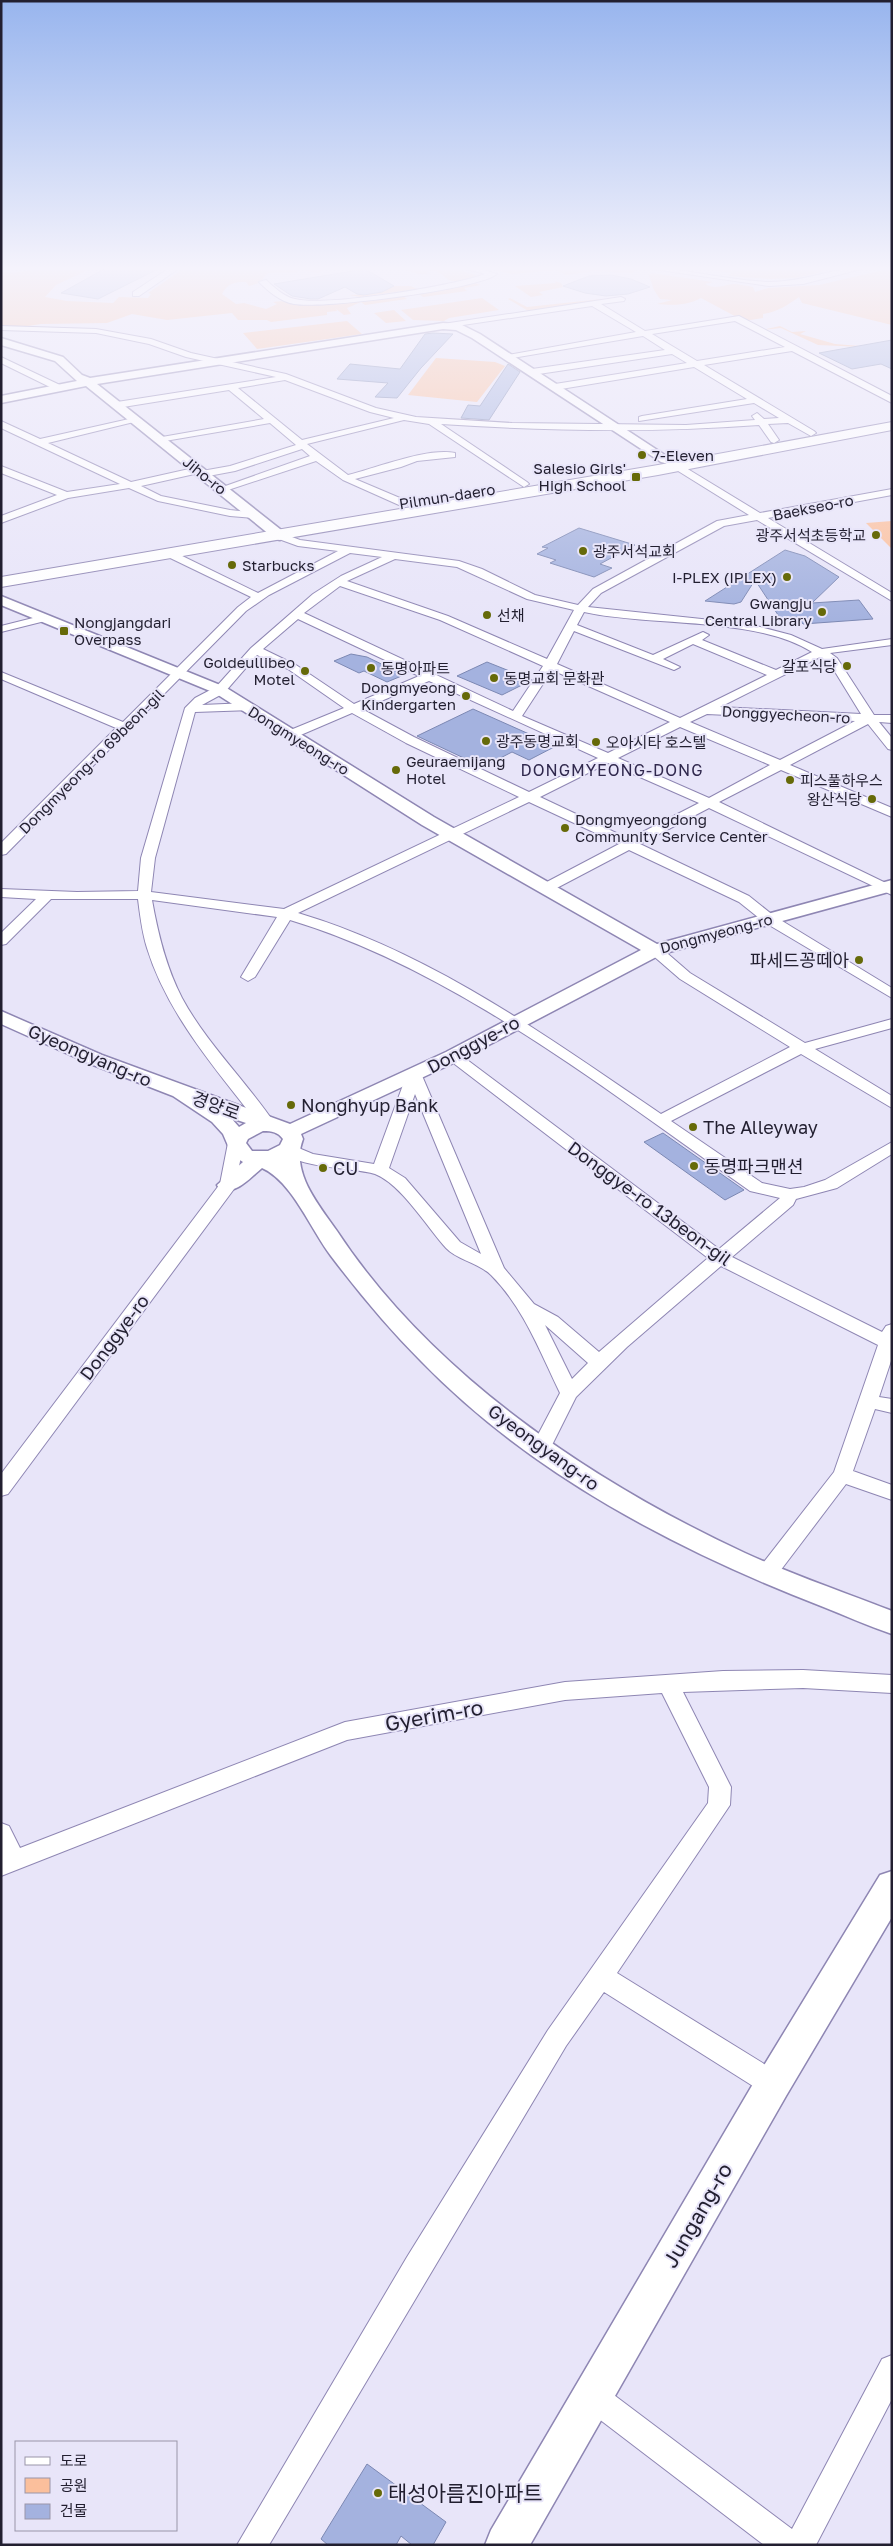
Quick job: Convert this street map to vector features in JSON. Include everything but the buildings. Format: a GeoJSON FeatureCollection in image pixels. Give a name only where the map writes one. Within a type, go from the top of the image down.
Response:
{"type":"FeatureCollection","features":[{"type":"Feature","properties":{"kind":"main road","name":"Pilmun-daero"},"geometry":{"type":"LineString","coordinates":[[1,582],[168,553],[404,503],[671,463],[774,440],[892,417]]}},
{"type":"Feature","properties":{"kind":"main road","name":"Pilmun-daero"},"geometry":{"type":"LineString","coordinates":[[1,571],[275,531],[892,426]]}},
{"type":"Feature","properties":{"kind":"main road","name":"Jungang-ro"},"geometry":{"type":"LineString","coordinates":[[506,2545],[773,2084],[892,1886]]}},
{"type":"Feature","properties":{"kind":"street"},"geometry":{"type":"LineString","coordinates":[[54,386],[59,388]]}},
{"type":"Feature","properties":{"kind":"street"},"geometry":{"type":"LineString","coordinates":[[1,400],[70,386]]}},
{"type":"Feature","properties":{"kind":"street","name":"Jiho-ro"},"geometry":{"type":"LineString","coordinates":[[93,386],[275,531]]}},
{"type":"Feature","properties":{"kind":"street"},"geometry":{"type":"LineString","coordinates":[[117,405],[238,386]]}},
{"type":"Feature","properties":{"kind":"street"},"geometry":{"type":"LineString","coordinates":[[308,386],[373,410],[403,418],[431,422],[686,428],[789,420]]}},
{"type":"Feature","properties":{"kind":"street"},"geometry":{"type":"LineString","coordinates":[[555,387],[562,386]]}},
{"type":"Feature","properties":{"kind":"street"},"geometry":{"type":"LineString","coordinates":[[732,386],[811,434]]}},
{"type":"Feature","properties":{"kind":"street"},"geometry":{"type":"LineString","coordinates":[[865,386],[892,400]]}},
{"type":"Feature","properties":{"kind":"street"},"geometry":{"type":"LineString","coordinates":[[231,387],[317,457],[346,478],[404,503]]}},
{"type":"Feature","properties":{"kind":"street"},"geometry":{"type":"LineString","coordinates":[[555,387],[671,463],[761,516],[892,598]]}},
{"type":"Feature","properties":{"kind":"street"},"geometry":{"type":"LineString","coordinates":[[755,400],[748,407],[764,423],[774,440]]}},
{"type":"Feature","properties":{"kind":"street"},"geometry":{"type":"LineString","coordinates":[[615,426],[755,400]]}},
{"type":"Feature","properties":{"kind":"street"},"geometry":{"type":"LineString","coordinates":[[1,520],[66,495],[200,472],[232,469],[301,444],[403,418]]}},
{"type":"Feature","properties":{"kind":"street"},"geometry":{"type":"LineString","coordinates":[[40,442],[135,419]]}},
{"type":"Feature","properties":{"kind":"street"},"geometry":{"type":"LineString","coordinates":[[162,440],[272,420]]}},
{"type":"Feature","properties":{"kind":"street"},"geometry":{"type":"LineString","coordinates":[[431,422],[524,484]]}},
{"type":"Feature","properties":{"kind":"street"},"geometry":{"type":"LineString","coordinates":[[1,424],[158,498],[230,513],[254,515]]}},
{"type":"Feature","properties":{"kind":"street"},"geometry":{"type":"LineString","coordinates":[[346,478],[398,465],[415,458],[452,455]]}},
{"type":"Feature","properties":{"kind":"street"},"geometry":{"type":"LineString","coordinates":[[222,489],[317,457]]}},
{"type":"Feature","properties":{"kind":"street"},"geometry":{"type":"LineString","coordinates":[[1,469],[66,495]]}},
{"type":"Feature","properties":{"kind":"street","name":"Baekseo-ro"},"geometry":{"type":"LineString","coordinates":[[580,609],[597,591],[712,527],[892,492]]}},
{"type":"Feature","properties":{"kind":"street","name":"Donggyecheon-ro"},"geometry":{"type":"LineString","coordinates":[[275,531],[298,543],[459,564],[478,570],[531,596],[580,609],[724,624],[780,635],[822,652],[833,660],[870,718],[892,746]]}},
{"type":"Feature","properties":{"kind":"street","name":"Dongmyeong-ro 69beon-gil"},"geometry":{"type":"LineString","coordinates":[[1,851],[212,638],[259,597],[348,550]]}},
{"type":"Feature","properties":{"kind":"street"},"geometry":{"type":"LineString","coordinates":[[168,553],[259,597]]}},
{"type":"Feature","properties":{"kind":"street"},"geometry":{"type":"LineString","coordinates":[[267,1124],[219,1063],[175,998],[154,948],[144,895],[150,849],[191,709],[220,690],[255,650],[295,613],[338,582],[393,556]]}},
{"type":"Feature","properties":{"kind":"street"},"geometry":{"type":"LineString","coordinates":[[338,582],[431,612],[781,767],[892,813]]}},
{"type":"Feature","properties":{"kind":"street","name":"Dongmyeong-ro"},"geometry":{"type":"LineString","coordinates":[[1,600],[180,671],[220,690],[384,794],[655,950],[890,888]]}},
{"type":"Feature","properties":{"kind":"street"},"geometry":{"type":"LineString","coordinates":[[515,717],[550,665],[580,609]]}},
{"type":"Feature","properties":{"kind":"street"},"geometry":{"type":"LineString","coordinates":[[295,613],[515,717],[608,757],[890,888]]}},
{"type":"Feature","properties":{"kind":"street"},"geometry":{"type":"LineString","coordinates":[[1,629],[45,618]]}},
{"type":"Feature","properties":{"kind":"street"},"geometry":{"type":"LineString","coordinates":[[654,659],[724,624]]}},
{"type":"Feature","properties":{"kind":"street"},"geometry":{"type":"LineString","coordinates":[[571,626],[674,667]]}},
{"type":"Feature","properties":{"kind":"street"},"geometry":{"type":"LineString","coordinates":[[692,640],[778,675]]}},
{"type":"Feature","properties":{"kind":"street"},"geometry":{"type":"LineString","coordinates":[[822,652],[892,642]]}},
{"type":"Feature","properties":{"kind":"street"},"geometry":{"type":"LineString","coordinates":[[255,650],[292,667],[354,710],[410,740],[744,899],[769,919],[892,994]]}},
{"type":"Feature","properties":{"kind":"street","name":"Donggyecheon-ro"},"geometry":{"type":"LineString","coordinates":[[453,834],[822,652]]}},
{"type":"Feature","properties":{"kind":"street"},"geometry":{"type":"LineString","coordinates":[[2,675],[124,727]]}},
{"type":"Feature","properties":{"kind":"street"},"geometry":{"type":"LineString","coordinates":[[292,734],[354,710],[430,676]]}},
{"type":"Feature","properties":{"kind":"street"},"geometry":{"type":"LineString","coordinates":[[191,709],[248,707]]}},
{"type":"Feature","properties":{"kind":"street","name":"Donggyecheon-ro"},"geometry":{"type":"LineString","coordinates":[[702,710],[870,718]]}},
{"type":"Feature","properties":{"kind":"street"},"geometry":{"type":"LineString","coordinates":[[870,718],[892,719]]}},
{"type":"Feature","properties":{"kind":"street","name":"Donggyecheon-ro"},"geometry":{"type":"LineString","coordinates":[[546,888],[781,767],[870,718]]}},
{"type":"Feature","properties":{"kind":"street"},"geometry":{"type":"LineString","coordinates":[[248,977],[286,914],[453,834]]}},
{"type":"Feature","properties":{"kind":"street"},"geometry":{"type":"LineString","coordinates":[[1,893],[144,895],[286,914],[319,923],[359,938],[411,963],[516,1022],[756,1187],[766,1191],[790,1194],[811,1192],[826,1187],[892,1147]]}},
{"type":"Feature","properties":{"kind":"street"},"geometry":{"type":"LineString","coordinates":[[1,941],[47,895]]}},
{"type":"Feature","properties":{"kind":"street"},"geometry":{"type":"LineString","coordinates":[[655,950],[685,976],[892,1103]]}},
{"type":"Feature","properties":{"kind":"street","name":"Donggye-ro"},"geometry":{"type":"LineString","coordinates":[[289,1141],[655,950]]}},
{"type":"Feature","properties":{"kind":"street","name":"Gyeongyang-ro"},"geometry":{"type":"LineString","coordinates":[[1,1017],[86,1055],[180,1092]]}},
{"type":"Feature","properties":{"kind":"street"},"geometry":{"type":"LineString","coordinates":[[660,1121],[801,1047],[892,1023]]}},
{"type":"Feature","properties":{"kind":"street","name":"Donggye-ro 13beon-gil"},"geometry":{"type":"LineString","coordinates":[[453,1056],[721,1259],[889,1336]]}},
{"type":"Feature","properties":{"kind":"street"},"geometry":{"type":"LineString","coordinates":[[380,1170],[415,1074]]}},
{"type":"Feature","properties":{"kind":"street"},"geometry":{"type":"LineString","coordinates":[[415,1074],[496,1270],[528,1308],[569,1393]]}},
{"type":"Feature","properties":{"kind":"street","name":"경양로"},"geometry":{"type":"LineString","coordinates":[[180,1092],[267,1124],[280,1126],[289,1141]]}},
{"type":"Feature","properties":{"kind":"street","name":"경양로"},"geometry":{"type":"LineString","coordinates":[[180,1092],[217,1115],[227,1124],[237,1141],[238,1148],[246,1155],[260,1159],[284,1172],[297,1187]]}},
{"type":"Feature","properties":{"kind":"street","name":"경양로"},"geometry":{"type":"LineString","coordinates":[[237,1141],[244,1130],[267,1124]]}},
{"type":"Feature","properties":{"kind":"street"},"geometry":{"type":"LineString","coordinates":[[228,1185],[237,1141]]}},
{"type":"Feature","properties":{"kind":"street"},"geometry":{"type":"LineString","coordinates":[[289,1141],[309,1158],[380,1170],[399,1182],[454,1246],[496,1270]]}},
{"type":"Feature","properties":{"kind":"street"},"geometry":{"type":"LineString","coordinates":[[228,1185],[260,1159],[277,1157],[289,1141]]}},
{"type":"Feature","properties":{"kind":"street"},"geometry":{"type":"LineString","coordinates":[[289,1141],[290,1165],[297,1187]]}},
{"type":"Feature","properties":{"kind":"street","name":"Donggye-ro"},"geometry":{"type":"LineString","coordinates":[[1,1489],[228,1185]]}},
{"type":"Feature","properties":{"kind":"street","name":"Gyeongyang-ro"},"geometry":{"type":"LineString","coordinates":[[297,1187],[328,1237],[382,1306],[437,1364],[540,1448],[593,1485],[639,1512],[767,1573],[892,1622]]}},
{"type":"Feature","properties":{"kind":"street"},"geometry":{"type":"LineString","coordinates":[[540,1448],[569,1393],[599,1362],[646,1319],[721,1259],[787,1201],[790,1194]]}},
{"type":"Feature","properties":{"kind":"street"},"geometry":{"type":"LineString","coordinates":[[528,1308],[552,1321],[599,1362]]}},
{"type":"Feature","properties":{"kind":"street"},"geometry":{"type":"LineString","coordinates":[[767,1573],[842,1475],[889,1336]]}},
{"type":"Feature","properties":{"kind":"street"},"geometry":{"type":"LineString","coordinates":[[867,1401],[892,1406]]}},
{"type":"Feature","properties":{"kind":"street"},"geometry":{"type":"LineString","coordinates":[[842,1475],[892,1493]]}},
{"type":"Feature","properties":{"kind":"street","name":"Gyerim-ro"},"geometry":{"type":"LineString","coordinates":[[8,1864],[345,1731],[565,1691],[668,1684],[802,1679],[892,1684]]}},
{"type":"Feature","properties":{"kind":"street"},"geometry":{"type":"LineString","coordinates":[[252,2545],[552,2046],[719,1804],[720,1787],[668,1684]]}},
{"type":"Feature","properties":{"kind":"street"},"geometry":{"type":"LineString","coordinates":[[1,1833],[8,1864]]}},
{"type":"Feature","properties":{"kind":"street"},"geometry":{"type":"LineString","coordinates":[[601,1976],[773,2084]]}},
{"type":"Feature","properties":{"kind":"street"},"geometry":{"type":"LineString","coordinates":[[800,2545],[892,2369]]}},
{"type":"Feature","properties":{"kind":"street"},"geometry":{"type":"LineString","coordinates":[[592,2396],[789,2545]]}},
{"type":"Feature","properties":{"kind":"green space"},"geometry":{"type":"Polygon","coordinates":[[[415,386],[490,386],[477,402],[408,395],[415,386]]]}},
{"type":"Feature","properties":{"kind":"green space"},"geometry":{"type":"Polygon","coordinates":[[[892,521],[892,549],[866,523],[892,521]]]}},
{"type":"Feature","properties":{"kind":"place","name":"7-Eleven"},"geometry":{"type":"Point","coordinates":[642,455]}},
{"type":"Feature","properties":{"kind":"place","name":"Salesio Girls' High School"},"geometry":{"type":"Point","coordinates":[636,477]}},
{"type":"Feature","properties":{"kind":"place","name":"광주서석초등학교"},"geometry":{"type":"Point","coordinates":[876,535]}},
{"type":"Feature","properties":{"kind":"place","name":"광주서석교회"},"geometry":{"type":"Point","coordinates":[583,551]}},
{"type":"Feature","properties":{"kind":"place","name":"Starbucks"},"geometry":{"type":"Point","coordinates":[232,565]}},
{"type":"Feature","properties":{"kind":"place","name":"I-PLEX (IPLEX)"},"geometry":{"type":"Point","coordinates":[787,577]}},
{"type":"Feature","properties":{"kind":"place","name":"Gwangju Central Library"},"geometry":{"type":"Point","coordinates":[822,612]}},
{"type":"Feature","properties":{"kind":"place","name":"선채"},"geometry":{"type":"Point","coordinates":[487,615]}},
{"type":"Feature","properties":{"kind":"place","name":"Nongjangdari Overpass"},"geometry":{"type":"Point","coordinates":[64,631]}},
{"type":"Feature","properties":{"kind":"place","name":"갈포식당"},"geometry":{"type":"Point","coordinates":[847,666]}},
{"type":"Feature","properties":{"kind":"place","name":"동명아파트"},"geometry":{"type":"Point","coordinates":[371,668]}},
{"type":"Feature","properties":{"kind":"place","name":"Goldeullibeo Motel"},"geometry":{"type":"Point","coordinates":[305,671]}},
{"type":"Feature","properties":{"kind":"place","name":"동명교회 문화관"},"geometry":{"type":"Point","coordinates":[494,678]}},
{"type":"Feature","properties":{"kind":"place","name":"Dongmyeong Kindergarten"},"geometry":{"type":"Point","coordinates":[466,696]}},
{"type":"Feature","properties":{"kind":"place","name":"광주동명교회"},"geometry":{"type":"Point","coordinates":[486,741]}},
{"type":"Feature","properties":{"kind":"place","name":"오아시타 호스텔"},"geometry":{"type":"Point","coordinates":[596,742]}},
{"type":"Feature","properties":{"kind":"place","name":"Geuraemijang Hotel"},"geometry":{"type":"Point","coordinates":[396,770]}},
{"type":"Feature","properties":{"kind":"place","name":"피스풀하우스"},"geometry":{"type":"Point","coordinates":[790,780]}},
{"type":"Feature","properties":{"kind":"place","name":"왕산식당"},"geometry":{"type":"Point","coordinates":[872,799]}},
{"type":"Feature","properties":{"kind":"place","name":"Dongmyeongdong Community Service Center"},"geometry":{"type":"Point","coordinates":[565,828]}},
{"type":"Feature","properties":{"kind":"place","name":"파세드꽁떼아"},"geometry":{"type":"Point","coordinates":[859,960]}},
{"type":"Feature","properties":{"kind":"place","name":"Nonghyup Bank"},"geometry":{"type":"Point","coordinates":[291,1105]}},
{"type":"Feature","properties":{"kind":"place","name":"The Alleyway"},"geometry":{"type":"Point","coordinates":[693,1127]}},
{"type":"Feature","properties":{"kind":"place","name":"동명파크맨션"},"geometry":{"type":"Point","coordinates":[694,1166]}},
{"type":"Feature","properties":{"kind":"place","name":"CU"},"geometry":{"type":"Point","coordinates":[323,1168]}},
{"type":"Feature","properties":{"kind":"place","name":"태성아름진아파트"},"geometry":{"type":"Point","coordinates":[378,2493]}},
{"type":"Feature","properties":{"kind":"district","name":"DONGMYEONG-DONG"},"geometry":{"type":"Point","coordinates":[612,770]}}]}
